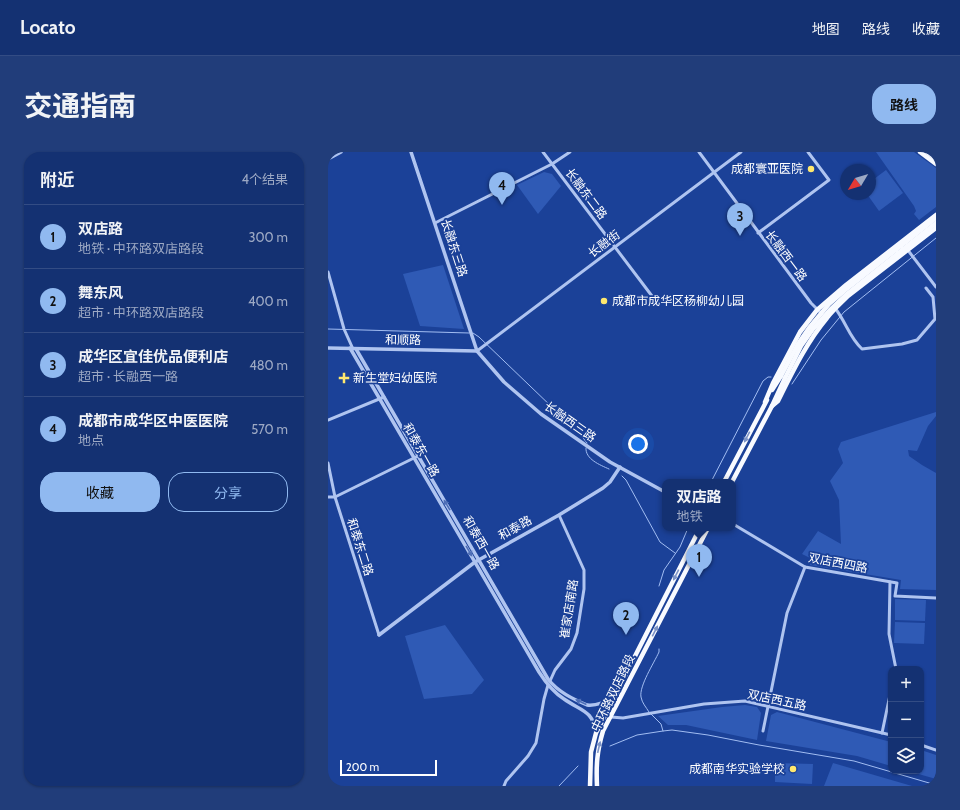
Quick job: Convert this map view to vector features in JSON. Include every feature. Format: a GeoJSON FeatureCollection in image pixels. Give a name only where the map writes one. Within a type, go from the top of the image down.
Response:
{"type":"FeatureCollection","features":[{"type":"Feature","properties":{"kind":"main road"},"geometry":{"type":"LineString","coordinates":[[920,152],[936,164]]}},
{"type":"Feature","properties":{"kind":"main road"},"geometry":{"type":"LineString","coordinates":[[927,152],[936,159]]}},
{"type":"Feature","properties":{"kind":"main road"},"geometry":{"type":"LineString","coordinates":[[726,479],[800,332],[817,310],[846,285],[936,215]]}},
{"type":"Feature","properties":{"kind":"main road"},"geometry":{"type":"LineString","coordinates":[[734,479],[772,406],[798,344],[809,328],[829,304],[844,291],[936,218]]}},
{"type":"Feature","properties":{"kind":"main road"},"geometry":{"type":"LineString","coordinates":[[765,402],[783,377],[801,346],[830,310],[846,294],[936,223]]}},
{"type":"Feature","properties":{"kind":"main road"},"geometry":{"type":"LineString","coordinates":[[772,406],[778,401],[806,348],[826,318],[835,308],[848,296],[909,252],[936,228]]}},
{"type":"Feature","properties":{"kind":"main road","name":"中环路双店路段"},"geometry":{"type":"LineString","coordinates":[[590,786],[591,752],[596,733],[698,531]]}},
{"type":"Feature","properties":{"kind":"main road","name":"中环路双店路段"},"geometry":{"type":"LineString","coordinates":[[597,786],[596,766],[598,748],[604,731],[706,531]]}},
{"type":"Feature","properties":{"kind":"street"},"geometry":{"type":"LineString","coordinates":[[328,159],[340,152]]}},
{"type":"Feature","properties":{"kind":"street","name":"长融东三路"},"geometry":{"type":"LineString","coordinates":[[411,152],[478,351]]}},
{"type":"Feature","properties":{"kind":"street","name":"长融东二路"},"geometry":{"type":"LineString","coordinates":[[543,152],[614,248],[655,300]]}},
{"type":"Feature","properties":{"kind":"street"},"geometry":{"type":"LineString","coordinates":[[435,223],[552,164],[570,152]]}},
{"type":"Feature","properties":{"kind":"street","name":"长融西一路"},"geometry":{"type":"LineString","coordinates":[[699,152],[758,233],[817,310],[826,318]]}},
{"type":"Feature","properties":{"kind":"street","name":"长融街"},"geometry":{"type":"LineString","coordinates":[[478,351],[741,152]]}},
{"type":"Feature","properties":{"kind":"street"},"geometry":{"type":"LineString","coordinates":[[758,233],[829,180],[808,152]]}},
{"type":"Feature","properties":{"kind":"street"},"geometry":{"type":"LineString","coordinates":[[909,252],[936,287]]}},
{"type":"Feature","properties":{"kind":"street"},"geometry":{"type":"LineString","coordinates":[[328,272],[344,329],[353,349]]}},
{"type":"Feature","properties":{"kind":"street"},"geometry":{"type":"LineString","coordinates":[[835,308],[841,316],[854,342],[862,349],[902,344],[917,340],[935,319],[933,297],[926,288]]}},
{"type":"Feature","properties":{"kind":"street","name":"和顺路"},"geometry":{"type":"LineString","coordinates":[[328,348],[478,351]]}},
{"type":"Feature","properties":{"kind":"street","name":"和泰西一路"},"geometry":{"type":"LineString","coordinates":[[353,349],[384,397],[416,456],[479,559],[549,683],[587,705],[592,706],[610,700],[616,694]]}},
{"type":"Feature","properties":{"kind":"street","name":"和泰东一路"},"geometry":{"type":"LineString","coordinates":[[353,349],[380,399],[416,456],[475,562]]}},
{"type":"Feature","properties":{"kind":"street","name":"长融西三路"},"geometry":{"type":"LineString","coordinates":[[478,351],[504,382],[522,399],[610,462],[662,490]]}},
{"type":"Feature","properties":{"kind":"street"},"geometry":{"type":"LineString","coordinates":[[328,420],[384,397]]}},
{"type":"Feature","properties":{"kind":"street"},"geometry":{"type":"LineString","coordinates":[[328,497],[335,497],[416,456]]}},
{"type":"Feature","properties":{"kind":"street","name":"和泰东二路"},"geometry":{"type":"LineString","coordinates":[[328,463],[335,497],[379,635]]}},
{"type":"Feature","properties":{"kind":"street","name":"和泰路"},"geometry":{"type":"LineString","coordinates":[[379,635],[479,559],[559,515],[603,488],[610,482],[620,467]]}},
{"type":"Feature","properties":{"kind":"street","name":"崔家店南路"},"geometry":{"type":"LineString","coordinates":[[504,786],[506,781],[528,756],[536,743],[544,699],[549,683],[555,670],[571,650],[576,633],[584,589],[584,570],[559,515]]}},
{"type":"Feature","properties":{"kind":"street","name":"双店西四路"},"geometry":{"type":"LineString","coordinates":[[736,526],[805,567],[890,582]]}},
{"type":"Feature","properties":{"kind":"street","name":"和泰西一路"},"geometry":{"type":"LineString","coordinates":[[475,562],[539,672],[563,699],[589,714],[595,724],[596,733]]}},
{"type":"Feature","properties":{"kind":"street"},"geometry":{"type":"LineString","coordinates":[[763,731],[787,613],[805,567]]}},
{"type":"Feature","properties":{"kind":"street"},"geometry":{"type":"LineString","coordinates":[[895,666],[889,634],[890,582],[897,583],[895,596],[936,598]]}},
{"type":"Feature","properties":{"kind":"street","name":"双店西五路"},"geometry":{"type":"LineString","coordinates":[[611,717],[623,718],[704,704],[745,701],[888,734]]}},
{"type":"Feature","properties":{"kind":"street"},"geometry":{"type":"LineString","coordinates":[[882,733],[888,702]]}},
{"type":"Feature","properties":{"kind":"street"},"geometry":{"type":"LineString","coordinates":[[924,746],[936,750]]}},
{"type":"Feature","properties":{"kind":"shaded area"},"geometry":{"type":"Polygon","coordinates":[[[876,152],[914,152],[936,168],[936,207],[919,220],[914,214],[916,211],[914,206],[876,152]]]}},
{"type":"Feature","properties":{"kind":"shaded area"},"geometry":{"type":"Polygon","coordinates":[[[886,170],[903,193],[879,211],[871,200],[876,200],[876,178],[886,170]]]}},
{"type":"Feature","properties":{"kind":"shaded area"},"geometry":{"type":"Polygon","coordinates":[[[544,172],[552,174],[561,186],[538,214],[517,185],[544,172]]]}},
{"type":"Feature","properties":{"kind":"shaded area"},"geometry":{"type":"Polygon","coordinates":[[[443,265],[464,329],[420,326],[403,274],[443,265]]]}},
{"type":"Feature","properties":{"kind":"shaded area"},"geometry":{"type":"Polygon","coordinates":[[[936,412],[936,416],[928,426],[917,451],[908,450],[909,456],[936,473],[936,590],[900,589],[901,580],[810,565],[812,559],[802,554],[818,531],[841,544],[839,500],[830,481],[843,463],[838,449],[841,442],[936,412]]]}},
{"type":"Feature","properties":{"kind":"shaded area"},"geometry":{"type":"Polygon","coordinates":[[[895,599],[926,600],[925,621],[895,620],[895,599]]]}},
{"type":"Feature","properties":{"kind":"shaded area"},"geometry":{"type":"Polygon","coordinates":[[[895,622],[925,623],[924,644],[894,643],[895,622]]]}},
{"type":"Feature","properties":{"kind":"shaded area"},"geometry":{"type":"Polygon","coordinates":[[[445,625],[484,680],[472,694],[424,699],[405,636],[445,625]]]}},
{"type":"Feature","properties":{"kind":"shaded area"},"geometry":{"type":"Polygon","coordinates":[[[745,705],[757,707],[761,713],[757,740],[686,725],[668,725],[658,716],[722,707],[745,705]]]}},
{"type":"Feature","properties":{"kind":"shaded area"},"geometry":{"type":"Polygon","coordinates":[[[777,712],[888,741],[888,765],[857,756],[766,741],[771,715],[777,712]]]}},
{"type":"Feature","properties":{"kind":"shaded area"},"geometry":{"type":"Polygon","coordinates":[[[924,751],[936,755],[936,779],[918,774],[924,774],[924,751]]]}},
{"type":"Feature","properties":{"kind":"shaded area"},"geometry":{"type":"Polygon","coordinates":[[[775,763],[813,764],[812,784],[775,782],[775,763]]]}},
{"type":"Feature","properties":{"kind":"shaded area"},"geometry":{"type":"Polygon","coordinates":[[[833,763],[912,786],[824,786],[833,763]]]}},
{"type":"Feature","properties":{"kind":"waterway"},"geometry":{"type":"LineString","coordinates":[[792,384],[821,340],[844,312],[936,238]]}},
{"type":"Feature","properties":{"kind":"waterway"},"geometry":{"type":"LineString","coordinates":[[328,329],[469,333]]}},
{"type":"Feature","properties":{"kind":"waterway"},"geometry":{"type":"LineString","coordinates":[[473,333],[479,337],[580,434],[587,443]]}},
{"type":"Feature","properties":{"kind":"waterway"},"geometry":{"type":"LineString","coordinates":[[713,479],[763,381],[768,377],[771,377]]}},
{"type":"Feature","properties":{"kind":"waterway"},"geometry":{"type":"LineString","coordinates":[[586,448],[586,452],[590,458],[609,469]]}},
{"type":"Feature","properties":{"kind":"waterway"},"geometry":{"type":"LineString","coordinates":[[622,476],[626,480],[660,542],[675,553]]}},
{"type":"Feature","properties":{"kind":"waterway"},"geometry":{"type":"LineString","coordinates":[[659,586],[664,570],[680,547],[687,531]]}},
{"type":"Feature","properties":{"kind":"waterway"},"geometry":{"type":"LineString","coordinates":[[649,712],[642,701],[641,692],[644,681],[659,652],[659,649]]}},
{"type":"Feature","properties":{"kind":"waterway"},"geometry":{"type":"LineString","coordinates":[[651,714],[661,724],[663,731]]}},
{"type":"Feature","properties":{"kind":"waterway"},"geometry":{"type":"LineString","coordinates":[[610,746],[637,735],[672,730],[854,761],[936,785]]}},
{"type":"Feature","properties":{"kind":"waterway"},"geometry":{"type":"LineString","coordinates":[[559,786],[578,766]]}},
{"type":"Feature","properties":{"kind":"place","name":"成都寰亚医院"},"geometry":{"type":"Point","coordinates":[811,169]}},
{"type":"Feature","properties":{"kind":"place","name":"成都市成华区中医医院"},"geometry":{"type":"Point","coordinates":[502,205]}},
{"type":"Feature","properties":{"kind":"place","name":"成华区宜佳优品便利店"},"geometry":{"type":"Point","coordinates":[740,236]}},
{"type":"Feature","properties":{"kind":"place","name":"成都市成华区杨柳幼儿园"},"geometry":{"type":"Point","coordinates":[604,301]}},
{"type":"Feature","properties":{"kind":"place","name":"新生堂妇幼医院"},"geometry":{"type":"Point","coordinates":[344,378]}},
{"type":"Feature","properties":{"kind":"place","name":"双店路"},"geometry":{"type":"Point","coordinates":[699,577]}},
{"type":"Feature","properties":{"kind":"place","name":"舞东风"},"geometry":{"type":"Point","coordinates":[626,635]}},
{"type":"Feature","properties":{"kind":"place","name":"成都南华实验学校"},"geometry":{"type":"Point","coordinates":[793,769]}}]}
